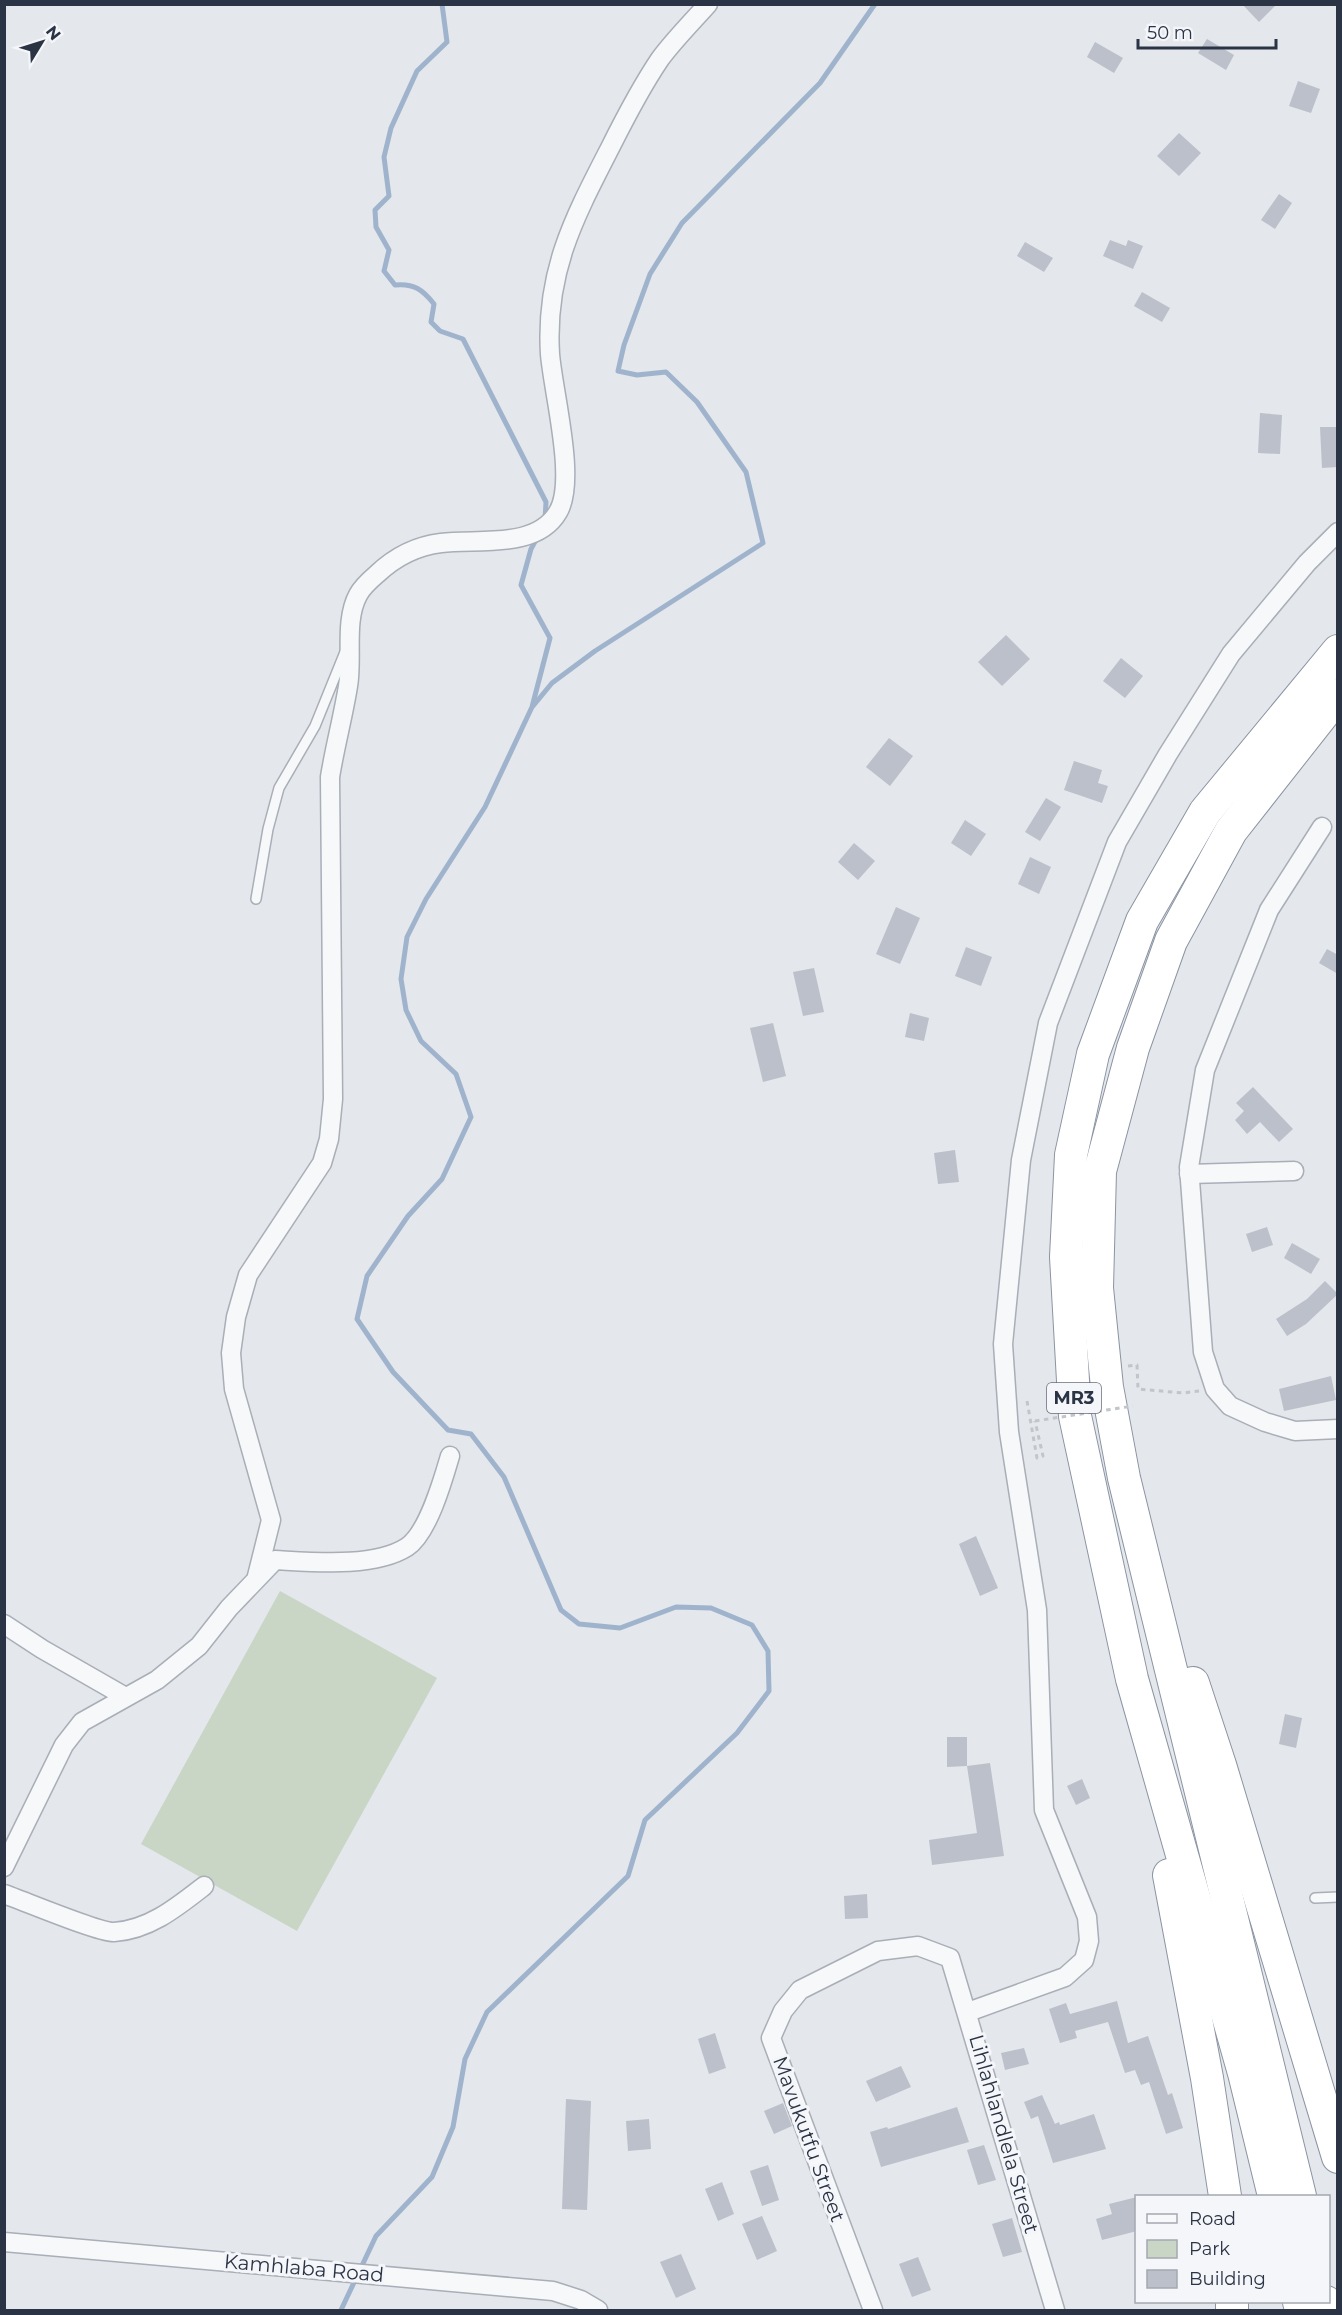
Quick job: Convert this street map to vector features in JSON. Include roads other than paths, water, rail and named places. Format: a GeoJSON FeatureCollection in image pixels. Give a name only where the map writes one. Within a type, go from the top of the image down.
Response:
{"type":"FeatureCollection","features":[{"type":"Feature","properties":{"kind":"highway","name":"MR3"},"geometry":{"type":"LineString","coordinates":[[1274,2195],[1244,2073],[1132,1679],[1075,1416],[1066,1257],[1071,1155],[1093,1054],[1142,921],[1205,812],[1338,651]]}},
{"type":"Feature","properties":{"kind":"highway","name":"MR3"},"geometry":{"type":"LineString","coordinates":[[1300,2195],[1124,1478],[1107,1387],[1097,1288],[1100,1171],[1133,1048],[1171,941],[1231,831],[1338,695]]}},
{"type":"Feature","properties":{"kind":"highway"},"geometry":{"type":"LineString","coordinates":[[1124,1478],[1220,1765],[1338,2157]]}},
{"type":"Feature","properties":{"kind":"highway"},"geometry":{"type":"LineString","coordinates":[[1132,1679],[1205,2066],[1225,2195]]}},
{"type":"Feature","properties":{"kind":"street"},"geometry":{"type":"LineString","coordinates":[[257,1576],[271,1520],[241,1421],[234,1389],[231,1353],[236,1317],[248,1275],[322,1163],[329,1139],[333,1099],[330,777],[336,734],[348,686],[353,607],[358,594],[388,563],[414,549],[441,543],[511,538],[534,533],[553,519],[559,511],[563,503],[565,482],[561,421],[550,354],[553,290],[562,249],[577,213],[633,106],[661,59],[708,4]]}},
{"type":"Feature","properties":{"kind":"street"},"geometry":{"type":"LineString","coordinates":[[968,2012],[1065,1977],[1084,1960],[1089,1941],[1087,1917],[1044,1810],[1037,1610],[1010,1432],[1003,1344],[1021,1160],[1048,1023],[1117,842],[1168,754],[1232,654],[1306,563],[1338,532]]}},
{"type":"Feature","properties":{"kind":"street"},"geometry":{"type":"LineString","coordinates":[[1322,827],[1269,910],[1205,1070],[1189,1174],[1203,1352],[1215,1389],[1230,1406],[1265,1422],[1295,1431],[1338,1429]]}},
{"type":"Feature","properties":{"kind":"street"},"geometry":{"type":"LineString","coordinates":[[1189,1174],[1294,1171]]}},
{"type":"Feature","properties":{"kind":"street"},"geometry":{"type":"LineString","coordinates":[[4,1867],[64,1745],[82,1722],[124,1696],[157,1680],[199,1646],[257,1576],[275,1560],[382,1558],[408,1546],[424,1524],[450,1456]]}},
{"type":"Feature","properties":{"kind":"street"},"geometry":{"type":"LineString","coordinates":[[4,1624],[124,1696]]}},
{"type":"Feature","properties":{"kind":"street"},"geometry":{"type":"LineString","coordinates":[[4,1894],[112,1932],[141,1926],[172,1911],[204,1886]]}},
{"type":"Feature","properties":{"kind":"street","name":"Mavukutfu Street"},"geometry":{"type":"LineString","coordinates":[[873,2310],[771,2038],[783,2011],[800,1989],[878,1951],[918,1946],[950,1958]]}},
{"type":"Feature","properties":{"kind":"street","name":"Lihlahlandlela Street"},"geometry":{"type":"LineString","coordinates":[[950,1958],[1056,2310]]}},
{"type":"Feature","properties":{"kind":"street","name":"Kamhlaba Road"},"geometry":{"type":"LineString","coordinates":[[4,2242],[554,2291],[581,2300],[598,2310]]}},
{"type":"Feature","properties":{"kind":"lane"},"geometry":{"type":"LineString","coordinates":[[256,899],[268,829],[279,788],[315,726],[351,639]]}},
{"type":"Feature","properties":{"kind":"lane"},"geometry":{"type":"LineString","coordinates":[[1315,1898],[1338,1897]]}},
{"type":"Feature","properties":{"kind":"waterway"},"geometry":{"type":"LineString","coordinates":[[442,4],[447,42],[417,71],[391,128],[384,157],[389,196],[375,210],[376,227],[389,250],[384,271],[395,285],[413,286],[422,291],[434,304],[431,322],[440,331],[463,339],[546,502],[545,520]]}},
{"type":"Feature","properties":{"kind":"waterway"},"geometry":{"type":"LineString","coordinates":[[533,706],[552,683],[595,651],[763,543],[746,472],[697,402],[666,372],[637,375],[618,371],[624,345],[650,274],[682,223],[820,83],[875,4]]}},
{"type":"Feature","properties":{"kind":"waterway"},"geometry":{"type":"LineString","coordinates":[[341,2310],[376,2236],[432,2177],[453,2127],[465,2059],[487,2012],[628,1876],[645,1820],[737,1733],[769,1691],[768,1651],[752,1625],[711,1608],[676,1607],[620,1628],[579,1624],[561,1610],[504,1477],[471,1434],[448,1430],[393,1372],[357,1319],[367,1276],[408,1216],[442,1179],[471,1117],[456,1074],[421,1041],[406,1010],[401,979],[407,937],[426,899],[485,807],[532,707],[550,638],[521,585],[531,549],[538,536]]}}]}
